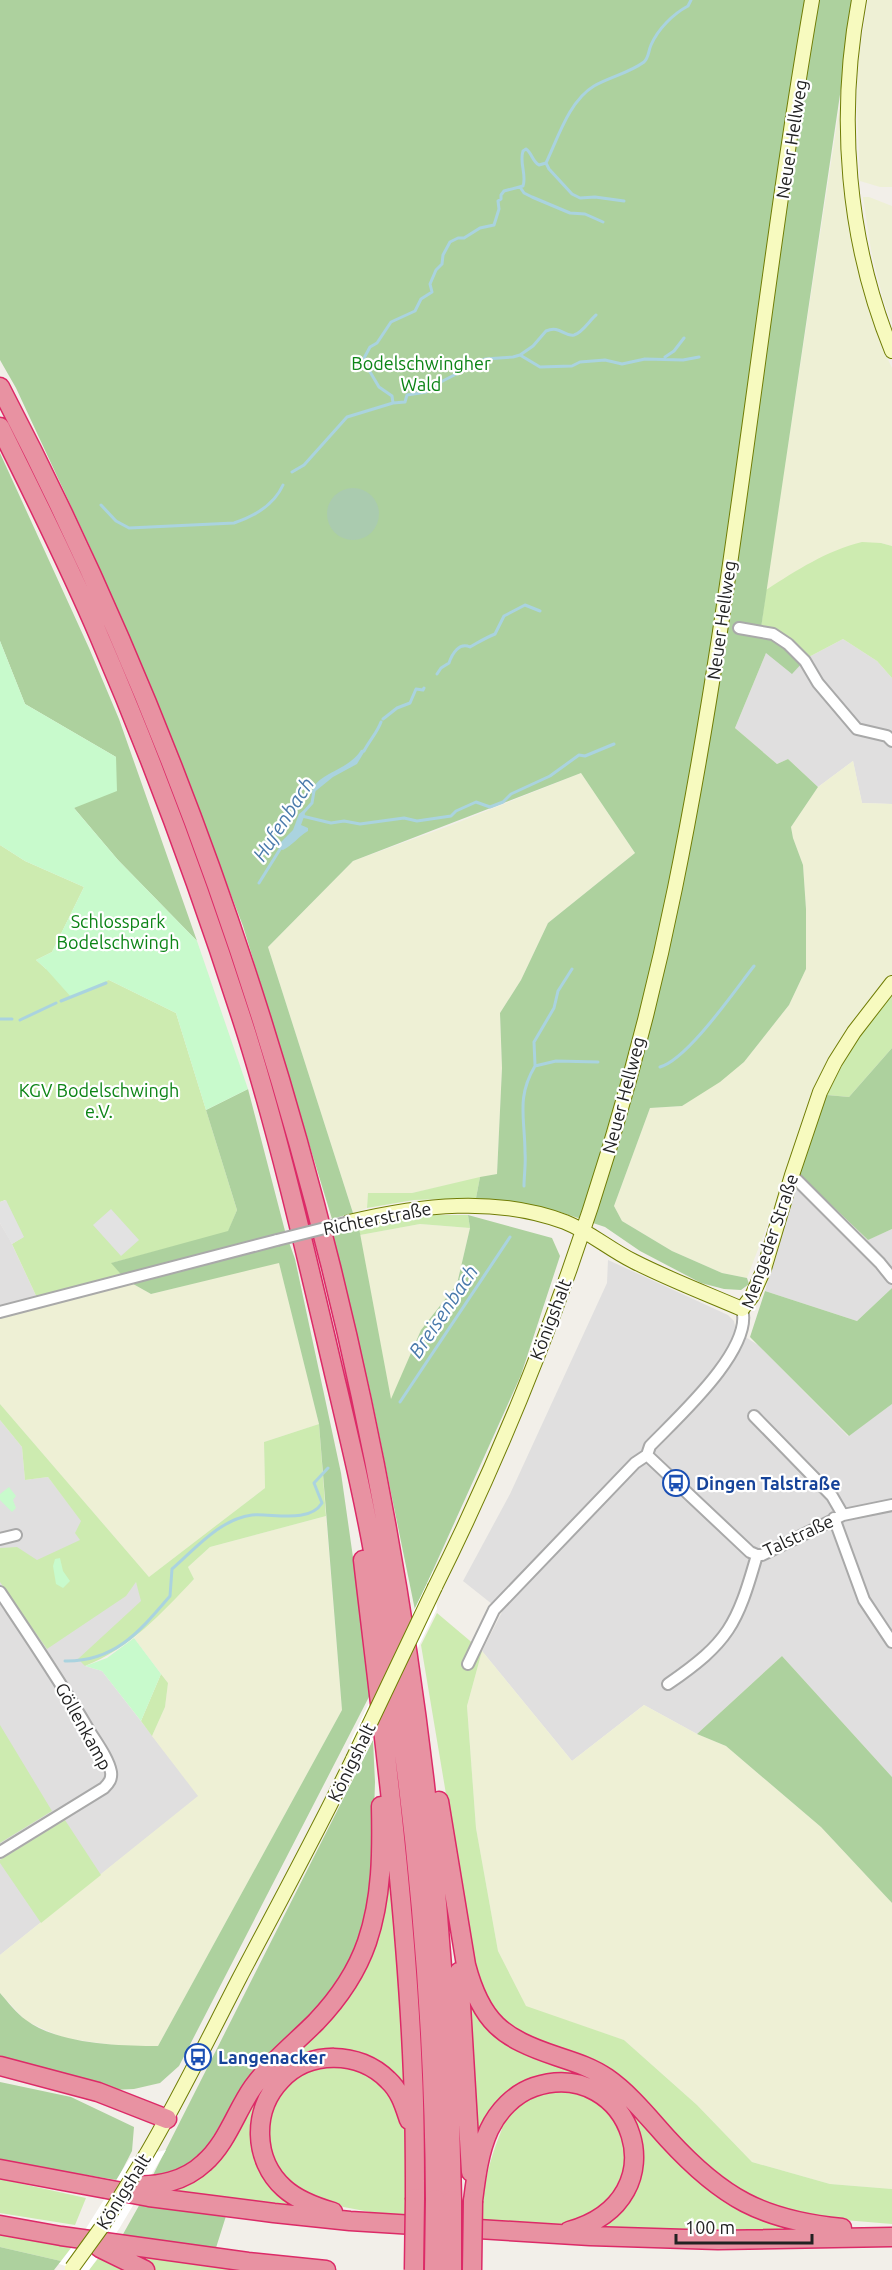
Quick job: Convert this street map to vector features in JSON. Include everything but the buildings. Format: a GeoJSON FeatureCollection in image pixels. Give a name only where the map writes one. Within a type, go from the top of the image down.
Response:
{"type":"FeatureCollection","features":[{"type":"Feature","properties":{"kind":"highway"},"geometry":{"type":"LineString","coordinates":[[0,387],[92,578],[154,724],[219,896],[266,1034],[292,1122],[341,1309],[370,1444],[409,1658],[433,1762],[451,1887],[464,2037],[473,2201],[472,2270]]}},
{"type":"Feature","properties":{"kind":"highway"},"geometry":{"type":"LineString","coordinates":[[1,429],[99,636],[163,793],[200,894],[247,1036],[286,1170],[349,1437],[376,1569],[411,1822],[443,2200],[452,2270]]}},
{"type":"Feature","properties":{"kind":"highway"},"geometry":{"type":"LineString","coordinates":[[349,1437],[347,1463],[362,1546],[406,1962],[413,2075],[414,2270]]}},
{"type":"Feature","properties":{"kind":"highway"},"geometry":{"type":"LineString","coordinates":[[409,1658],[432,1852],[440,1939],[449,2091],[443,2200],[434,2270]]}},
{"type":"Feature","properties":{"kind":"highway"},"geometry":{"type":"LineString","coordinates":[[63,2180],[146,2186],[188,2175],[204,2164],[215,2152],[253,2087],[337,1998],[368,1941],[379,1887],[384,1742]]}},
{"type":"Feature","properties":{"kind":"highway"},"geometry":{"type":"LineString","coordinates":[[451,1887],[472,1989],[478,2003],[493,2023],[512,2038],[533,2048],[586,2066],[607,2078],[632,2100],[691,2164],[710,2181],[743,2202],[761,2211],[818,2225],[892,2232]]}},
{"type":"Feature","properties":{"kind":"highway"},"geometry":{"type":"LineString","coordinates":[[370,2222],[321,2209],[300,2199],[284,2188],[271,2173],[262,2154],[259,2135],[261,2115],[269,2096],[281,2080],[297,2068],[315,2060],[335,2057],[355,2060],[373,2068],[389,2080],[401,2096],[409,2121],[415,2154]]}},
{"type":"Feature","properties":{"kind":"highway"},"geometry":{"type":"LineString","coordinates":[[0,2066],[98,2092],[167,2119]]}},
{"type":"Feature","properties":{"kind":"highway"},"geometry":{"type":"LineString","coordinates":[[473,2201],[478,2163],[488,2131],[510,2101],[526,2090],[546,2083],[566,2082],[585,2086],[603,2096],[618,2109],[628,2127],[634,2146],[634,2166],[629,2185],[619,2202],[604,2217],[587,2226],[546,2235]]}},
{"type":"Feature","properties":{"kind":"highway"},"geometry":{"type":"LineString","coordinates":[[0,2169],[160,2198],[274,2213],[370,2222],[546,2235],[718,2240],[892,2237]]}},
{"type":"Feature","properties":{"kind":"highway"},"geometry":{"type":"LineString","coordinates":[[0,2225],[61,2236],[248,2262],[326,2270]]}},
{"type":"Feature","properties":{"kind":"highway"},"geometry":{"type":"LineString","coordinates":[[61,2236],[105,2250],[146,2270]]}},
{"type":"Feature","properties":{"kind":"main road","name":"Neuer Hellweg"},"geometry":{"type":"LineString","coordinates":[[584,1230],[640,1032],[674,891],[692,796],[720,633],[812,0]]}},
{"type":"Feature","properties":{"kind":"main road"},"geometry":{"type":"LineString","coordinates":[[859,0],[853,31],[848,110],[851,188],[854,214],[869,282],[892,351]]}},
{"type":"Feature","properties":{"kind":"main road","name":"Mengeder Straße"},"geometry":{"type":"LineString","coordinates":[[742,1309],[752,1296],[764,1269],[792,1174],[820,1092],[854,1032],[892,983]]}},
{"type":"Feature","properties":{"kind":"main road","name":"Richterstraße"},"geometry":{"type":"LineString","coordinates":[[349,1222],[398,1210],[439,1205],[471,1205],[545,1216],[584,1230],[631,1260],[742,1309]]}},
{"type":"Feature","properties":{"kind":"main road","name":"Königshalt"},"geometry":{"type":"LineString","coordinates":[[71,2269],[101,2228],[167,2119],[279,1903],[315,1839],[491,1472],[584,1230]]}},
{"type":"Feature","properties":{"kind":"street"},"geometry":{"type":"LineString","coordinates":[[739,628],[773,634],[788,644],[805,661],[819,684],[857,729],[887,736],[892,741]]}},
{"type":"Feature","properties":{"kind":"street"},"geometry":{"type":"LineString","coordinates":[[792,1174],[873,1255],[892,1278]]}},
{"type":"Feature","properties":{"kind":"street","name":"Richterstraße"},"geometry":{"type":"LineString","coordinates":[[0,1312],[349,1222]]}},
{"type":"Feature","properties":{"kind":"street","name":"Mengeder Straße"},"geometry":{"type":"LineString","coordinates":[[468,1664],[494,1610],[634,1463],[647,1455],[650,1446],[719,1372],[741,1334],[745,1319],[742,1309]]}},
{"type":"Feature","properties":{"kind":"street","name":"Talstraße"},"geometry":{"type":"LineString","coordinates":[[754,1416],[832,1496],[838,1517]]}},
{"type":"Feature","properties":{"kind":"street","name":"Talstraße"},"geometry":{"type":"LineString","coordinates":[[647,1455],[757,1556],[838,1517],[892,1504]]}},
{"type":"Feature","properties":{"kind":"street"},"geometry":{"type":"LineString","coordinates":[[838,1517],[864,1600],[892,1642]]}},
{"type":"Feature","properties":{"kind":"street"},"geometry":{"type":"LineString","coordinates":[[0,1539],[16,1535]]}},
{"type":"Feature","properties":{"kind":"street"},"geometry":{"type":"LineString","coordinates":[[668,1684],[706,1657],[734,1623],[745,1598],[757,1556]]}},
{"type":"Feature","properties":{"kind":"street","name":"Göllenkamp"},"geometry":{"type":"LineString","coordinates":[[0,1592],[78,1711],[105,1759],[111,1776],[110,1782],[104,1788],[0,1852]]}},
{"type":"Feature","properties":{"kind":"shaded area"},"geometry":{"type":"Polygon","coordinates":[[[843,639],[877,661],[892,678],[892,804],[862,803],[853,761],[818,787],[788,759],[777,764],[735,728],[766,653],[805,659],[843,639]]]}},
{"type":"Feature","properties":{"kind":"shaded area"},"geometry":{"type":"Polygon","coordinates":[[[797,1172],[867,1240],[892,1229],[892,1288],[857,1321],[765,1291],[797,1172]]]}},
{"type":"Feature","properties":{"kind":"shaded area"},"geometry":{"type":"Polygon","coordinates":[[[6,1200],[24,1237],[12,1244],[0,1223],[0,1202],[6,1200]]]}},
{"type":"Feature","properties":{"kind":"shaded area"},"geometry":{"type":"Polygon","coordinates":[[[111,1209],[139,1240],[121,1256],[93,1225],[111,1209]]]}},
{"type":"Feature","properties":{"kind":"shaded area"},"geometry":{"type":"Polygon","coordinates":[[[0,1223],[39,1302],[0,1312],[0,1223]]]}},
{"type":"Feature","properties":{"kind":"shaded area"},"geometry":{"type":"Polygon","coordinates":[[[608,1260],[728,1315],[734,1321],[736,1331],[758,1345],[848,1436],[892,1404],[892,1777],[782,1656],[697,1734],[644,1705],[572,1761],[482,1651],[502,1612],[463,1581],[510,1494],[607,1283],[608,1260]]]}},
{"type":"Feature","properties":{"kind":"shaded area"},"geometry":{"type":"Polygon","coordinates":[[[0,1420],[22,1447],[25,1480],[48,1477],[82,1521],[136,1581],[142,1601],[85,1666],[102,1671],[199,1796],[0,1955],[0,1420]]]}},
{"type":"Feature","properties":{"kind":"green space","name":"Bodelschwingher Wald"},"geometry":{"type":"Polygon","coordinates":[[[0,0],[854,0],[760,635],[778,641],[803,662],[792,674],[766,653],[735,728],[777,764],[788,759],[818,787],[791,827],[803,865],[806,969],[789,1005],[744,1062],[720,1082],[682,1106],[650,1108],[614,1206],[622,1221],[672,1251],[722,1273],[747,1278],[749,1284],[741,1290],[724,1289],[701,1283],[640,1251],[605,1227],[557,1211],[476,1198],[480,1177],[497,1174],[502,1068],[500,1013],[521,980],[548,923],[635,853],[581,773],[353,861],[268,947],[353,1213],[332,1219],[243,926],[174,746],[91,549],[16,388],[0,360],[0,0]]]}},
{"type":"Feature","properties":{"kind":"green space"},"geometry":{"type":"Polygon","coordinates":[[[868,0],[892,0],[892,187],[880,187],[860,181],[858,60],[868,0]]]}},
{"type":"Feature","properties":{"kind":"green space"},"geometry":{"type":"Polygon","coordinates":[[[845,71],[848,206],[859,272],[883,349],[892,368],[892,546],[881,543],[766,590],[845,71]]]}},
{"type":"Feature","properties":{"kind":"green space"},"geometry":{"type":"Polygon","coordinates":[[[863,197],[892,206],[892,324],[883,299],[871,250],[863,197]]]}},
{"type":"Feature","properties":{"kind":"green space"},"geometry":{"type":"Polygon","coordinates":[[[0,453],[119,719],[197,941],[118,860],[74,808],[116,757],[25,704],[0,641],[0,453]]]}},
{"type":"Feature","properties":{"kind":"green space"},"geometry":{"type":"Polygon","coordinates":[[[353,488],[363,490],[371,496],[377,504],[379,514],[377,524],[371,532],[363,538],[353,540],[343,538],[335,532],[329,524],[327,514],[329,504],[335,496],[343,490],[353,488]]]}},
{"type":"Feature","properties":{"kind":"green space"},"geometry":{"type":"Polygon","coordinates":[[[862,542],[892,546],[892,678],[877,661],[843,639],[805,659],[761,628],[766,590],[824,556],[862,542]]]}},
{"type":"Feature","properties":{"kind":"green space","name":"Schlosspark Bodelschwingh"},"geometry":{"type":"Polygon","coordinates":[[[0,641],[25,704],[116,757],[117,791],[74,808],[118,860],[197,941],[248,1089],[206,1110],[176,1013],[109,980],[71,997],[36,960],[52,952],[84,887],[25,861],[0,845],[0,641]]]}},
{"type":"Feature","properties":{"kind":"green space"},"geometry":{"type":"Polygon","coordinates":[[[853,761],[862,803],[892,804],[892,977],[862,1015],[782,1187],[747,1278],[722,1273],[672,1251],[622,1221],[614,1206],[650,1108],[682,1106],[744,1062],[789,1005],[806,969],[803,865],[791,827],[818,787],[853,761]]]}},
{"type":"Feature","properties":{"kind":"green space"},"geometry":{"type":"Polygon","coordinates":[[[581,773],[635,853],[548,923],[521,980],[500,1013],[502,1068],[497,1174],[412,1193],[368,1193],[367,1208],[353,1213],[268,947],[353,861],[449,826],[581,773]]]}},
{"type":"Feature","properties":{"kind":"green space","name":"KGV Bodelschwingh e.V."},"geometry":{"type":"Polygon","coordinates":[[[0,845],[25,861],[84,887],[52,952],[36,960],[46,969],[109,980],[176,1013],[237,1210],[228,1232],[112,1263],[126,1280],[39,1302],[12,1244],[23,1237],[5,1200],[0,1202],[0,845]]]}},
{"type":"Feature","properties":{"kind":"green space"},"geometry":{"type":"Polygon","coordinates":[[[892,977],[892,1048],[849,1097],[827,1095],[852,1046],[892,977]]]}},
{"type":"Feature","properties":{"kind":"green space"},"geometry":{"type":"Polygon","coordinates":[[[892,1048],[892,1229],[868,1240],[797,1172],[827,1095],[849,1097],[892,1048]]]}},
{"type":"Feature","properties":{"kind":"green space"},"geometry":{"type":"Polygon","coordinates":[[[248,1089],[285,1231],[295,1259],[341,1473],[372,1691],[179,2066],[160,2083],[134,2089],[112,2090],[0,2062],[0,1993],[26,2020],[55,2034],[89,2042],[158,2046],[342,1710],[319,1424],[279,1263],[151,1294],[126,1280],[111,1263],[228,1231],[237,1210],[206,1110],[248,1089]]]}},
{"type":"Feature","properties":{"kind":"green space"},"geometry":{"type":"Polygon","coordinates":[[[480,1177],[476,1198],[414,1200],[367,1208],[368,1193],[412,1193],[480,1177]]]}},
{"type":"Feature","properties":{"kind":"green space"},"geometry":{"type":"Polygon","coordinates":[[[422,1215],[468,1215],[470,1228],[420,1224],[360,1235],[359,1228],[422,1215]]]}},
{"type":"Feature","properties":{"kind":"green space"},"geometry":{"type":"Polygon","coordinates":[[[468,1215],[552,1238],[560,1256],[521,1375],[415,1610],[370,1390],[331,1235],[359,1228],[391,1399],[421,1330],[457,1284],[470,1228],[468,1215]]]}},
{"type":"Feature","properties":{"kind":"green space"},"geometry":{"type":"Polygon","coordinates":[[[420,1224],[470,1228],[457,1284],[421,1330],[391,1401],[360,1235],[420,1224]]]}},
{"type":"Feature","properties":{"kind":"green space"},"geometry":{"type":"Polygon","coordinates":[[[279,1262],[319,1424],[264,1442],[265,1488],[149,1577],[0,1404],[0,1312],[126,1280],[151,1294],[279,1262]]]}},
{"type":"Feature","properties":{"kind":"green space"},"geometry":{"type":"Polygon","coordinates":[[[892,1288],[892,1404],[849,1436],[750,1337],[765,1291],[857,1321],[892,1288]]]}},
{"type":"Feature","properties":{"kind":"green space"},"geometry":{"type":"Polygon","coordinates":[[[0,1404],[149,1577],[265,1488],[264,1442],[319,1424],[326,1516],[210,1547],[188,1567],[194,1579],[157,1617],[116,1650],[85,1666],[78,1659],[141,1601],[136,1582],[126,1596],[47,1649],[0,1582],[0,1548],[17,1547],[37,1560],[80,1540],[75,1533],[81,1521],[48,1477],[25,1480],[22,1447],[0,1420],[0,1404]]]}},
{"type":"Feature","properties":{"kind":"green space"},"geometry":{"type":"Polygon","coordinates":[[[9,1487],[16,1496],[13,1500],[16,1508],[12,1512],[0,1500],[0,1494],[9,1487]]]}},
{"type":"Feature","properties":{"kind":"green space"},"geometry":{"type":"Polygon","coordinates":[[[326,1516],[342,1710],[158,2046],[121,2046],[64,2038],[26,2021],[0,1993],[0,1955],[198,1796],[152,1736],[165,1707],[168,1683],[134,1638],[194,1579],[188,1567],[210,1547],[326,1516]]]}},
{"type":"Feature","properties":{"kind":"green space"},"geometry":{"type":"Polygon","coordinates":[[[60,1558],[63,1571],[70,1581],[63,1588],[56,1584],[53,1566],[55,1559],[60,1558]]]}},
{"type":"Feature","properties":{"kind":"green space"},"geometry":{"type":"Polygon","coordinates":[[[437,1613],[482,1651],[467,1706],[476,1828],[498,1951],[526,2006],[624,2040],[697,2105],[752,2162],[830,2184],[892,2189],[892,2224],[844,2220],[790,2211],[830,2233],[745,2234],[482,2224],[487,2175],[502,2129],[485,2122],[476,2142],[467,1990],[475,1967],[421,1645],[437,1613]]]}},
{"type":"Feature","properties":{"kind":"green space"},"geometry":{"type":"Polygon","coordinates":[[[134,1638],[161,1674],[141,1721],[102,1671],[85,1666],[107,1658],[134,1638]]]}},
{"type":"Feature","properties":{"kind":"green space"},"geometry":{"type":"Polygon","coordinates":[[[482,1651],[572,1761],[644,1705],[697,1734],[726,1746],[821,1827],[892,1903],[892,2189],[830,2184],[752,2162],[697,2105],[624,2040],[526,2007],[498,1951],[476,1828],[467,1706],[482,1651]]]}},
{"type":"Feature","properties":{"kind":"green space"},"geometry":{"type":"Polygon","coordinates":[[[782,1656],[892,1777],[892,1903],[821,1827],[726,1746],[697,1734],[782,1656]]]}},
{"type":"Feature","properties":{"kind":"green space"},"geometry":{"type":"Polygon","coordinates":[[[161,1674],[168,1683],[165,1707],[152,1736],[141,1721],[161,1674]]]}},
{"type":"Feature","properties":{"kind":"green space"},"geometry":{"type":"Polygon","coordinates":[[[0,1725],[52,1811],[0,1843],[0,1725]]]}},
{"type":"Feature","properties":{"kind":"green space"},"geometry":{"type":"Polygon","coordinates":[[[373,1740],[375,1782],[372,1877],[360,1941],[332,1994],[238,2095],[202,2155],[174,2175],[151,2179],[373,1740]]]}},
{"type":"Feature","properties":{"kind":"green space"},"geometry":{"type":"Polygon","coordinates":[[[65,1820],[101,1875],[41,1923],[0,1860],[65,1820]]]}},
{"type":"Feature","properties":{"kind":"green space"},"geometry":{"type":"Polygon","coordinates":[[[386,1825],[402,2025],[407,2219],[333,2205],[307,2211],[160,2191],[189,2180],[256,2091],[366,1959],[386,1825]]]}},
{"type":"Feature","properties":{"kind":"green space"},"geometry":{"type":"Polygon","coordinates":[[[0,2082],[71,2097],[134,2127],[132,2151],[117,2180],[0,2161],[0,2082]]]}},
{"type":"Feature","properties":{"kind":"green space"},"geometry":{"type":"Polygon","coordinates":[[[0,2179],[86,2198],[75,2225],[0,2213],[0,2179]]]}},
{"type":"Feature","properties":{"kind":"green space"},"geometry":{"type":"Polygon","coordinates":[[[141,2202],[226,2216],[215,2251],[122,2236],[141,2202]]]}},
{"type":"Feature","properties":{"kind":"green space"},"geometry":{"type":"Polygon","coordinates":[[[0,2232],[71,2248],[61,2261],[0,2247],[0,2232]]]}},
{"type":"Feature","properties":{"kind":"green space"},"geometry":{"type":"Polygon","coordinates":[[[0,2247],[61,2261],[54,2270],[0,2270],[0,2247]]]}},
{"type":"Feature","properties":{"kind":"green space"},"geometry":{"type":"Polygon","coordinates":[[[127,2253],[251,2270],[152,2270],[127,2253]]]}},
{"type":"Feature","properties":{"kind":"green space"},"geometry":{"type":"Polygon","coordinates":[[[100,2256],[131,2270],[89,2270],[100,2256]]]}},
{"type":"Feature","properties":{"kind":"water"},"geometry":{"type":"Polygon","coordinates":[[[366,749],[357,764],[333,777],[312,794],[318,781],[348,763],[361,750],[366,749]]]}},
{"type":"Feature","properties":{"kind":"water"},"geometry":{"type":"Polygon","coordinates":[[[303,811],[305,814],[301,825],[308,828],[308,831],[287,848],[280,849],[280,843],[293,830],[299,814],[303,811]]]}},
{"type":"Feature","properties":{"kind":"pier"},"geometry":{"type":"Polygon","coordinates":[[[433,1571],[437,1609],[355,1776],[351,1740],[433,1571]]]}},
{"type":"Feature","properties":{"kind":"pier"},"geometry":{"type":"Polygon","coordinates":[[[166,2150],[119,2229],[89,2270],[79,2270],[59,2264],[85,2230],[130,2158],[166,2150]]]}},
{"type":"Feature","properties":{"kind":"waterway"},"geometry":{"type":"LineString","coordinates":[[393,403],[392,396],[379,387],[363,360],[370,347],[377,343],[391,322],[415,311],[421,299],[432,292],[430,284],[436,270],[442,264],[443,255],[450,242],[464,238],[480,228],[494,225],[501,195],[504,191],[523,186],[523,151],[526,149],[539,165],[546,163],[571,110],[585,93],[594,86],[644,62],[658,33],[688,6],[691,0]]}},
{"type":"Feature","properties":{"kind":"waterway"},"geometry":{"type":"LineString","coordinates":[[546,163],[572,194],[580,198],[595,197],[624,201]]}},
{"type":"Feature","properties":{"kind":"waterway"},"geometry":{"type":"LineString","coordinates":[[520,187],[524,193],[532,197],[570,213],[585,214],[603,222]]}},
{"type":"Feature","properties":{"kind":"waterway"},"geometry":{"type":"LineString","coordinates":[[520,355],[533,346],[546,331],[555,329],[574,335],[596,315]]}},
{"type":"Feature","properties":{"kind":"waterway"},"geometry":{"type":"LineString","coordinates":[[665,357],[674,351],[684,338]]}},
{"type":"Feature","properties":{"kind":"waterway"},"geometry":{"type":"LineString","coordinates":[[292,472],[304,465],[347,417],[393,403],[405,402],[407,395],[426,392],[485,359],[520,355],[540,367],[572,366],[580,362],[605,360],[622,364],[645,359],[683,360],[699,357]]}},
{"type":"Feature","properties":{"kind":"waterway"},"geometry":{"type":"LineString","coordinates":[[101,505],[116,521],[129,528],[234,523],[263,509],[283,485]]}},
{"type":"Feature","properties":{"kind":"waterway","name":"Hufenbach"},"geometry":{"type":"LineString","coordinates":[[437,674],[449,663],[459,647],[470,647],[495,634],[504,616],[525,605],[540,611]]}},
{"type":"Feature","properties":{"kind":"waterway","name":"Hufenbach"},"geometry":{"type":"LineString","coordinates":[[383,719],[397,708],[410,703],[416,689],[423,690],[424,688]]}},
{"type":"Feature","properties":{"kind":"waterway","name":"Hufenbach"},"geometry":{"type":"LineString","coordinates":[[364,751],[381,722]]}},
{"type":"Feature","properties":{"kind":"waterway"},"geometry":{"type":"LineString","coordinates":[[302,816],[331,823],[344,821],[360,824],[404,818],[417,821],[451,816],[456,811],[476,802],[490,807],[503,802],[511,794],[550,776],[579,755],[585,756],[614,744]]}},
{"type":"Feature","properties":{"kind":"waterway","name":"Hufenbach"},"geometry":{"type":"LineString","coordinates":[[303,813],[312,803],[314,791]]}},
{"type":"Feature","properties":{"kind":"waterway","name":"Hufenbach"},"geometry":{"type":"LineString","coordinates":[[259,883],[282,846]]}},
{"type":"Feature","properties":{"kind":"waterway","name":"Breisenbach"},"geometry":{"type":"LineString","coordinates":[[660,1067],[684,1051],[697,1038],[754,966]]}},
{"type":"Feature","properties":{"kind":"waterway"},"geometry":{"type":"LineString","coordinates":[[535,1065],[534,1042],[554,1008],[558,991],[572,969]]}},
{"type":"Feature","properties":{"kind":"waterway","name":"Hufenbach"},"geometry":{"type":"LineString","coordinates":[[61,1001],[106,983]]}},
{"type":"Feature","properties":{"kind":"waterway","name":"Hufenbach"},"geometry":{"type":"LineString","coordinates":[[20,1020],[56,1003]]}},
{"type":"Feature","properties":{"kind":"waterway","name":"Hufenbach"},"geometry":{"type":"LineString","coordinates":[[0,1019],[12,1019]]}},
{"type":"Feature","properties":{"kind":"waterway","name":"Breisenbach"},"geometry":{"type":"LineString","coordinates":[[524,1186],[523,1098],[535,1066],[556,1061],[598,1062]]}},
{"type":"Feature","properties":{"kind":"waterway","name":"Breisenbach"},"geometry":{"type":"LineString","coordinates":[[400,1402],[510,1237]]}},
{"type":"Feature","properties":{"kind":"waterway","name":"Breisenbach"},"geometry":{"type":"LineString","coordinates":[[65,1661],[98,1656],[112,1650],[137,1632],[170,1596],[172,1569],[199,1544],[229,1522],[252,1515],[290,1516],[316,1509],[322,1503],[314,1483],[328,1468]]}},
{"type":"Feature","properties":{"kind":"place","name":"Dingen Talstraße"},"geometry":{"type":"Point","coordinates":[676,1483]}},
{"type":"Feature","properties":{"kind":"place","name":"Langenacker"},"geometry":{"type":"Point","coordinates":[198,2057]}}]}
